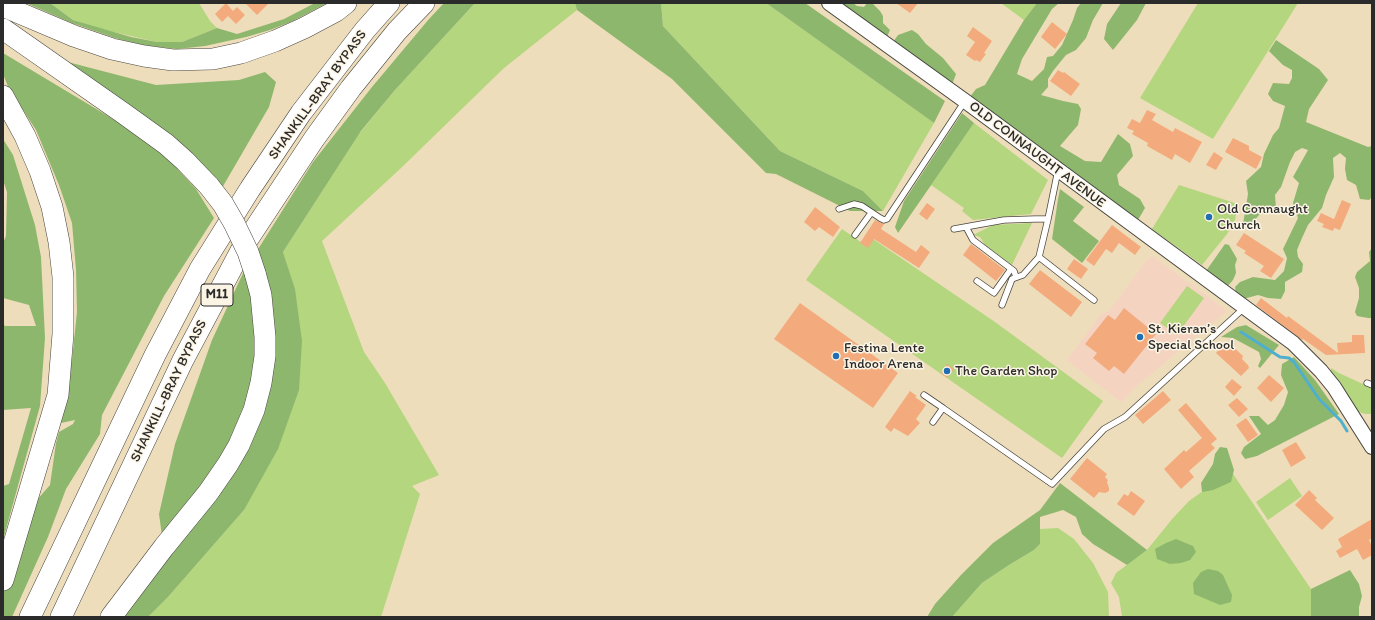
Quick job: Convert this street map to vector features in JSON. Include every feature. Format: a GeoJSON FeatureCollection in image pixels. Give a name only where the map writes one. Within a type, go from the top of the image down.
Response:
{"type":"FeatureCollection","features":[{"type":"Feature","properties":{"kind":"highway"},"geometry":{"type":"LineString","coordinates":[[3,6],[74,36],[112,49],[144,56],[173,60],[213,59],[241,53],[275,41],[304,28],[336,11],[346,3]]}},
{"type":"Feature","properties":{"kind":"highway","name":"SHANKILL-BRAY BYPASS"},"geometry":{"type":"LineString","coordinates":[[30,617],[155,355],[200,269],[301,113],[365,30],[389,3]]}},
{"type":"Feature","properties":{"kind":"highway","name":"SHANKILL-BRAY BYPASS"},"geometry":{"type":"LineString","coordinates":[[61,617],[183,360],[244,245],[314,139],[351,88],[397,32],[424,3]]}},
{"type":"Feature","properties":{"kind":"highway"},"geometry":{"type":"LineString","coordinates":[[3,29],[124,113],[166,144],[185,161],[209,186],[223,204],[234,223],[256,273],[261,296],[265,337],[265,356],[261,383],[254,410],[239,445],[208,494],[164,547],[111,617]]}},
{"type":"Feature","properties":{"kind":"highway"},"geometry":{"type":"LineString","coordinates":[[3,96],[25,136],[40,171],[52,207],[59,242],[63,277],[63,334],[58,395],[3,580]]}},
{"type":"Feature","properties":{"kind":"street","name":"OLD CONNAUGHT AVENUE"},"geometry":{"type":"LineString","coordinates":[[829,3],[1058,169],[1293,343],[1321,371],[1368,430],[1372,447]]}},
{"type":"Feature","properties":{"kind":"lane"},"geometry":{"type":"LineString","coordinates":[[839,209],[854,204],[862,206],[884,220],[887,219],[965,101]]}},
{"type":"Feature","properties":{"kind":"lane"},"geometry":{"type":"LineString","coordinates":[[1002,305],[1012,279],[1023,275],[1039,257],[1058,169]]}},
{"type":"Feature","properties":{"kind":"lane"},"geometry":{"type":"LineString","coordinates":[[855,235],[871,212]]}},
{"type":"Feature","properties":{"kind":"lane"},"geometry":{"type":"LineString","coordinates":[[954,229],[1004,220],[1048,219]]}},
{"type":"Feature","properties":{"kind":"lane"},"geometry":{"type":"LineString","coordinates":[[966,227],[973,240],[1014,271],[1016,277]]}},
{"type":"Feature","properties":{"kind":"lane"},"geometry":{"type":"LineString","coordinates":[[1039,257],[1094,300]]}},
{"type":"Feature","properties":{"kind":"lane"},"geometry":{"type":"LineString","coordinates":[[977,281],[994,293],[1011,269]]}},
{"type":"Feature","properties":{"kind":"lane"},"geometry":{"type":"LineString","coordinates":[[924,395],[1052,484],[1104,429],[1125,416],[1244,308]]}},
{"type":"Feature","properties":{"kind":"lane"},"geometry":{"type":"LineString","coordinates":[[934,422],[942,408]]}},
{"type":"Feature","properties":{"kind":"shaded area","name":"St. Kieran’s Special School"},"geometry":{"type":"Polygon","coordinates":[[[1152,256],[1227,311],[1139,384],[1121,402],[1067,360],[1101,314],[1109,311],[1147,260],[1152,256]]]}},
{"type":"Feature","properties":{"kind":"green space"},"geometry":{"type":"Polygon","coordinates":[[[26,3],[50,3],[73,20],[131,37],[157,42],[182,42],[217,28],[237,34],[284,19],[315,3],[327,3],[293,21],[270,30],[205,46],[177,49],[141,45],[115,38],[72,23],[26,3]]]}},
{"type":"Feature","properties":{"kind":"green space"},"geometry":{"type":"Polygon","coordinates":[[[50,3],[199,3],[210,21],[217,28],[182,42],[157,42],[105,30],[73,20],[50,3]]]}},
{"type":"Feature","properties":{"kind":"green space"},"geometry":{"type":"Polygon","coordinates":[[[444,3],[475,3],[395,90],[361,131],[283,252],[295,289],[302,341],[299,390],[278,449],[244,510],[168,597],[148,617],[118,617],[259,415],[255,254],[313,162],[372,87],[444,3]]]}},
{"type":"Feature","properties":{"kind":"green space"},"geometry":{"type":"Polygon","coordinates":[[[475,3],[575,3],[577,10],[504,68],[400,169],[322,241],[364,352],[385,383],[439,475],[412,486],[420,494],[381,617],[148,617],[168,597],[244,510],[293,284],[283,252],[359,134],[395,90],[475,3]]]}},
{"type":"Feature","properties":{"kind":"green space"},"geometry":{"type":"Polygon","coordinates":[[[575,3],[661,3],[663,26],[780,151],[863,191],[883,211],[850,211],[776,174],[766,173],[672,79],[577,10],[575,3]]]}},
{"type":"Feature","properties":{"kind":"green space"},"geometry":{"type":"Polygon","coordinates":[[[661,3],[766,3],[934,123],[883,211],[863,191],[780,151],[663,26],[661,3]]]}},
{"type":"Feature","properties":{"kind":"green space"},"geometry":{"type":"Polygon","coordinates":[[[766,3],[805,3],[945,101],[934,123],[766,3]]]}},
{"type":"Feature","properties":{"kind":"green space"},"geometry":{"type":"Polygon","coordinates":[[[840,3],[853,3],[857,6],[864,7],[867,3],[872,3],[880,11],[883,16],[883,23],[890,30],[887,37],[840,3]]]}},
{"type":"Feature","properties":{"kind":"green space"},"geometry":{"type":"Polygon","coordinates":[[[1001,3],[1037,3],[1024,20],[1001,3]]]}},
{"type":"Feature","properties":{"kind":"green space"},"geometry":{"type":"Polygon","coordinates":[[[1037,3],[1059,3],[1052,9],[1022,59],[1017,74],[1032,81],[1044,69],[1047,57],[1053,56],[1062,45],[1077,8],[1081,3],[1103,3],[1093,20],[1086,38],[1076,50],[1066,55],[1053,71],[1048,79],[1048,87],[1041,95],[1078,104],[1081,109],[1078,125],[1060,146],[1085,161],[1101,162],[1118,134],[1130,144],[1133,156],[1117,175],[1119,185],[1140,199],[1145,208],[1138,220],[969,98],[976,89],[985,85],[1024,20],[1037,3]]]}},
{"type":"Feature","properties":{"kind":"green space"},"geometry":{"type":"Polygon","coordinates":[[[1121,3],[1146,3],[1137,20],[1113,50],[1104,39],[1107,24],[1121,3]]]}},
{"type":"Feature","properties":{"kind":"green space"},"geometry":{"type":"Polygon","coordinates":[[[1198,3],[1298,3],[1213,139],[1140,98],[1198,3]]]}},
{"type":"Feature","properties":{"kind":"green space"},"geometry":{"type":"Polygon","coordinates":[[[912,30],[943,58],[956,74],[952,85],[893,42],[898,35],[912,30]]]}},
{"type":"Feature","properties":{"kind":"green space"},"geometry":{"type":"Polygon","coordinates":[[[1276,40],[1319,69],[1328,80],[1309,109],[1306,122],[1368,147],[1372,146],[1372,197],[1369,200],[1360,199],[1356,185],[1347,180],[1345,169],[1346,158],[1340,153],[1333,158],[1334,177],[1322,208],[1308,225],[1297,250],[1298,257],[1303,264],[1302,272],[1285,282],[1285,291],[1281,299],[1268,298],[1258,295],[1243,299],[1236,294],[1235,287],[1240,282],[1253,277],[1275,280],[1284,271],[1287,258],[1283,249],[1298,218],[1293,203],[1299,183],[1293,177],[1308,150],[1302,148],[1295,152],[1281,187],[1275,195],[1276,208],[1259,215],[1249,227],[1243,224],[1248,194],[1246,181],[1261,167],[1264,154],[1273,135],[1279,128],[1285,106],[1273,101],[1268,94],[1273,83],[1289,84],[1292,78],[1292,70],[1283,65],[1269,51],[1276,40]]]}},
{"type":"Feature","properties":{"kind":"green space"},"geometry":{"type":"Polygon","coordinates":[[[3,53],[128,128],[170,161],[196,189],[214,218],[164,296],[102,415],[100,434],[66,489],[48,537],[12,617],[3,617],[3,590],[36,501],[50,485],[59,432],[73,424],[75,420],[61,423],[72,359],[77,312],[76,270],[72,223],[59,185],[36,130],[18,105],[9,89],[3,74],[3,53]]]}},
{"type":"Feature","properties":{"kind":"green space"},"geometry":{"type":"Polygon","coordinates":[[[64,61],[156,85],[239,80],[265,72],[276,82],[269,107],[222,188],[64,61]]]}},
{"type":"Feature","properties":{"kind":"green space"},"geometry":{"type":"Polygon","coordinates":[[[962,113],[974,123],[898,233],[895,227],[904,201],[962,113]]]}},
{"type":"Feature","properties":{"kind":"green space"},"geometry":{"type":"Polygon","coordinates":[[[974,123],[1048,180],[1031,214],[973,220],[962,211],[964,208],[931,185],[974,123]]]}},
{"type":"Feature","properties":{"kind":"green space"},"geometry":{"type":"Polygon","coordinates":[[[3,139],[13,155],[35,225],[41,257],[45,338],[40,406],[3,540],[3,486],[9,484],[31,408],[3,410],[3,324],[5,326],[36,326],[29,305],[3,298],[3,243],[6,236],[7,192],[3,180],[3,139]]]}},
{"type":"Feature","properties":{"kind":"green space"},"geometry":{"type":"Polygon","coordinates":[[[1179,185],[1238,204],[1235,220],[1227,234],[1202,265],[1152,229],[1179,185]]]}},
{"type":"Feature","properties":{"kind":"green space"},"geometry":{"type":"Polygon","coordinates":[[[1060,189],[1084,207],[1073,221],[1099,241],[1082,263],[1052,239],[1060,189]]]}},
{"type":"Feature","properties":{"kind":"green space"},"geometry":{"type":"Polygon","coordinates":[[[1032,223],[1012,265],[985,245],[980,237],[973,235],[993,225],[1032,223]]]}},
{"type":"Feature","properties":{"kind":"green space"},"geometry":{"type":"Polygon","coordinates":[[[842,229],[868,247],[873,239],[995,322],[1103,401],[1062,458],[806,280],[842,229]]]}},
{"type":"Feature","properties":{"kind":"green space"},"geometry":{"type":"Polygon","coordinates":[[[1225,244],[1229,245],[1237,259],[1235,265],[1236,273],[1233,280],[1227,287],[1206,271],[1225,244]]]}},
{"type":"Feature","properties":{"kind":"green space"},"geometry":{"type":"Polygon","coordinates":[[[1372,248],[1372,318],[1368,318],[1357,316],[1355,312],[1359,298],[1359,288],[1355,277],[1357,272],[1370,261],[1369,252],[1372,248]]]}},
{"type":"Feature","properties":{"kind":"green space"},"geometry":{"type":"Polygon","coordinates":[[[244,271],[254,304],[254,368],[244,414],[217,473],[162,536],[159,514],[175,444],[212,340],[244,271]]]}},
{"type":"Feature","properties":{"kind":"green space"},"geometry":{"type":"Polygon","coordinates":[[[1187,286],[1204,298],[1177,335],[1160,323],[1187,286]]]}},
{"type":"Feature","properties":{"kind":"green space"},"geometry":{"type":"Polygon","coordinates":[[[1246,325],[1279,345],[1260,368],[1258,366],[1261,359],[1259,352],[1233,338],[1221,337],[1237,327],[1246,325]]]}},
{"type":"Feature","properties":{"kind":"green space"},"geometry":{"type":"Polygon","coordinates":[[[1294,357],[1315,380],[1339,414],[1257,456],[1245,459],[1241,453],[1244,447],[1261,434],[1249,416],[1259,416],[1268,425],[1275,420],[1284,405],[1288,392],[1281,375],[1282,364],[1294,357]]]}},
{"type":"Feature","properties":{"kind":"green space"},"geometry":{"type":"Polygon","coordinates":[[[1331,368],[1365,385],[1372,386],[1372,414],[1359,412],[1351,404],[1331,373],[1331,368]]]}},
{"type":"Feature","properties":{"kind":"green space"},"geometry":{"type":"Polygon","coordinates":[[[1220,447],[1227,448],[1234,470],[1231,482],[1213,490],[1202,492],[1201,483],[1213,464],[1215,454],[1220,447]]]}},
{"type":"Feature","properties":{"kind":"green space"},"geometry":{"type":"Polygon","coordinates":[[[1231,471],[1311,589],[1311,617],[1122,617],[1119,597],[1111,583],[1116,573],[1147,550],[1189,501],[1231,471]]]}},
{"type":"Feature","properties":{"kind":"green space"},"geometry":{"type":"Polygon","coordinates":[[[1290,478],[1302,496],[1268,520],[1256,502],[1290,478]]]}},
{"type":"Feature","properties":{"kind":"green space"},"geometry":{"type":"Polygon","coordinates":[[[1060,483],[1147,550],[1127,565],[1093,544],[1082,534],[1076,517],[1063,510],[1040,517],[1040,544],[1034,550],[982,583],[952,617],[927,617],[935,604],[961,575],[993,543],[1040,510],[1060,483]]]}},
{"type":"Feature","properties":{"kind":"green space"},"geometry":{"type":"Polygon","coordinates":[[[1058,528],[1074,539],[1093,563],[1108,592],[1109,617],[952,617],[982,583],[1034,550],[1040,544],[1040,529],[1058,528]]]}},
{"type":"Feature","properties":{"kind":"green space"},"geometry":{"type":"Polygon","coordinates":[[[1176,539],[1193,546],[1196,552],[1190,560],[1170,564],[1157,559],[1155,549],[1176,539]]]}},
{"type":"Feature","properties":{"kind":"green space"},"geometry":{"type":"Polygon","coordinates":[[[1208,569],[1218,571],[1223,575],[1232,595],[1231,602],[1220,605],[1194,594],[1193,583],[1201,572],[1208,569]]]}},
{"type":"Feature","properties":{"kind":"green space"},"geometry":{"type":"Polygon","coordinates":[[[1350,570],[1359,584],[1362,596],[1359,607],[1359,617],[1311,617],[1311,589],[1350,570]]]}},
{"type":"Feature","properties":{"kind":"building"},"geometry":{"type":"Polygon","coordinates":[[[226,3],[233,11],[237,7],[245,15],[236,24],[228,16],[222,22],[215,14],[226,3]]]}},
{"type":"Feature","properties":{"kind":"building"},"geometry":{"type":"Polygon","coordinates":[[[245,3],[269,3],[257,15],[245,3]]]}},
{"type":"Feature","properties":{"kind":"building"},"geometry":{"type":"Polygon","coordinates":[[[896,3],[918,3],[910,13],[896,3]]]}},
{"type":"Feature","properties":{"kind":"building"},"geometry":{"type":"Polygon","coordinates":[[[1052,22],[1067,34],[1055,49],[1041,37],[1052,22]]]}},
{"type":"Feature","properties":{"kind":"building"},"geometry":{"type":"Polygon","coordinates":[[[973,27],[992,41],[984,53],[986,54],[980,62],[975,61],[966,55],[975,42],[967,36],[973,27]]]}},
{"type":"Feature","properties":{"kind":"building"},"geometry":{"type":"Polygon","coordinates":[[[1058,70],[1063,73],[1064,72],[1080,84],[1071,96],[1050,81],[1058,70]]]}},
{"type":"Feature","properties":{"kind":"building"},"geometry":{"type":"Polygon","coordinates":[[[1147,110],[1156,114],[1152,120],[1173,132],[1175,128],[1202,142],[1190,163],[1175,154],[1172,160],[1147,146],[1148,143],[1132,134],[1134,131],[1127,128],[1132,119],[1140,123],[1147,110]]]}},
{"type":"Feature","properties":{"kind":"building"},"geometry":{"type":"Polygon","coordinates":[[[1233,138],[1249,146],[1249,150],[1262,157],[1256,169],[1225,152],[1233,138]]]}},
{"type":"Feature","properties":{"kind":"building"},"geometry":{"type":"Polygon","coordinates":[[[1214,152],[1223,158],[1216,170],[1206,165],[1214,152]]]}},
{"type":"Feature","properties":{"kind":"building"},"geometry":{"type":"Polygon","coordinates":[[[1342,200],[1351,204],[1340,230],[1334,228],[1333,231],[1322,227],[1324,224],[1317,221],[1321,213],[1334,219],[1342,200]]]}},
{"type":"Feature","properties":{"kind":"building"},"geometry":{"type":"Polygon","coordinates":[[[927,203],[935,209],[927,220],[919,214],[927,203]]]}},
{"type":"Feature","properties":{"kind":"building"},"geometry":{"type":"Polygon","coordinates":[[[815,207],[840,227],[833,237],[819,227],[815,231],[804,222],[815,207]]]}},
{"type":"Feature","properties":{"kind":"building"},"geometry":{"type":"Polygon","coordinates":[[[875,220],[884,224],[881,229],[916,252],[921,245],[930,252],[919,268],[874,239],[868,248],[860,243],[875,220]]]}},
{"type":"Feature","properties":{"kind":"building"},"geometry":{"type":"Polygon","coordinates":[[[1112,225],[1141,247],[1135,255],[1119,243],[1112,253],[1106,249],[1094,266],[1086,260],[1112,225]]]}},
{"type":"Feature","properties":{"kind":"building"},"geometry":{"type":"Polygon","coordinates":[[[1244,233],[1284,259],[1271,278],[1260,271],[1264,266],[1244,253],[1246,251],[1236,245],[1244,233]]]}},
{"type":"Feature","properties":{"kind":"building"},"geometry":{"type":"Polygon","coordinates":[[[971,244],[1005,270],[996,281],[963,255],[971,244]]]}},
{"type":"Feature","properties":{"kind":"building"},"geometry":{"type":"Polygon","coordinates":[[[1074,259],[1088,269],[1081,279],[1067,269],[1074,259]]]}},
{"type":"Feature","properties":{"kind":"building"},"geometry":{"type":"Polygon","coordinates":[[[1040,270],[1082,302],[1071,317],[1029,284],[1040,270]]]}},
{"type":"Feature","properties":{"kind":"building"},"geometry":{"type":"Polygon","coordinates":[[[1261,298],[1338,353],[1337,343],[1352,342],[1352,335],[1364,335],[1365,353],[1326,355],[1303,339],[1302,340],[1256,305],[1261,298]]]}},
{"type":"Feature","properties":{"kind":"building","name":"Festina Lente Indoor Arena"},"geometry":{"type":"Polygon","coordinates":[[[800,303],[898,373],[873,408],[774,339],[800,303]]]}},
{"type":"Feature","properties":{"kind":"building"},"geometry":{"type":"Polygon","coordinates":[[[1124,308],[1156,334],[1124,374],[1114,366],[1109,371],[1093,358],[1097,353],[1085,344],[1108,315],[1115,320],[1124,308]]]}},
{"type":"Feature","properties":{"kind":"building"},"geometry":{"type":"Polygon","coordinates":[[[1227,341],[1243,356],[1242,359],[1248,365],[1249,368],[1241,376],[1216,353],[1227,341]]]}},
{"type":"Feature","properties":{"kind":"building","name":"The Garden Shop"},"geometry":{"type":"Polygon","coordinates":[[[947,364],[954,369],[947,378],[941,373],[947,364]]]}},
{"type":"Feature","properties":{"kind":"building"},"geometry":{"type":"Polygon","coordinates":[[[1269,375],[1284,388],[1271,402],[1257,388],[1269,375]]]}},
{"type":"Feature","properties":{"kind":"building"},"geometry":{"type":"Polygon","coordinates":[[[1232,379],[1242,387],[1234,396],[1225,387],[1232,379]]]}},
{"type":"Feature","properties":{"kind":"building"},"geometry":{"type":"Polygon","coordinates":[[[910,391],[917,396],[915,397],[926,405],[916,419],[920,423],[908,436],[894,428],[891,432],[885,427],[910,391]]]}},
{"type":"Feature","properties":{"kind":"building"},"geometry":{"type":"Polygon","coordinates":[[[1163,391],[1171,400],[1143,424],[1135,415],[1163,391]]]}},
{"type":"Feature","properties":{"kind":"building"},"geometry":{"type":"Polygon","coordinates":[[[1237,398],[1248,409],[1239,417],[1228,405],[1237,398]]]}},
{"type":"Feature","properties":{"kind":"building"},"geometry":{"type":"Polygon","coordinates":[[[1186,403],[1217,439],[1211,444],[1215,448],[1189,471],[1194,477],[1181,489],[1164,469],[1184,450],[1186,452],[1202,438],[1178,410],[1186,403]]]}},
{"type":"Feature","properties":{"kind":"building"},"geometry":{"type":"Polygon","coordinates":[[[1246,418],[1258,435],[1248,442],[1236,425],[1246,418]]]}},
{"type":"Feature","properties":{"kind":"building"},"geometry":{"type":"Polygon","coordinates":[[[1296,442],[1306,458],[1291,467],[1282,450],[1296,442]]]}},
{"type":"Feature","properties":{"kind":"building"},"geometry":{"type":"Polygon","coordinates":[[[1087,458],[1107,474],[1105,477],[1108,480],[1109,491],[1105,493],[1099,492],[1094,498],[1070,479],[1087,458]]]}},
{"type":"Feature","properties":{"kind":"building"},"geometry":{"type":"Polygon","coordinates":[[[1309,490],[1317,498],[1315,500],[1334,518],[1322,530],[1295,505],[1309,490]]]}},
{"type":"Feature","properties":{"kind":"building"},"geometry":{"type":"Polygon","coordinates":[[[1131,491],[1145,501],[1134,516],[1117,504],[1124,494],[1128,496],[1131,491]]]}},
{"type":"Feature","properties":{"kind":"building"},"geometry":{"type":"Polygon","coordinates":[[[1372,519],[1372,538],[1369,540],[1372,546],[1372,555],[1363,560],[1357,549],[1340,558],[1336,551],[1342,547],[1338,539],[1372,519]]]}},
{"type":"Feature","properties":{"kind":"waterway"},"geometry":{"type":"LineString","coordinates":[[1241,332],[1280,357],[1289,358],[1294,362],[1319,399],[1341,421],[1347,431]]}},
{"type":"Feature","properties":{"kind":"place","name":"Old Connaught Church"},"geometry":{"type":"Point","coordinates":[1209,217]}},
{"type":"Feature","properties":{"kind":"place","name":"St. Kieran’s Special School"},"geometry":{"type":"Point","coordinates":[1140,337]}},
{"type":"Feature","properties":{"kind":"place","name":"Festina Lente Indoor Arena"},"geometry":{"type":"Point","coordinates":[836,356]}},
{"type":"Feature","properties":{"kind":"place","name":"The Garden Shop"},"geometry":{"type":"Point","coordinates":[947,371]}}]}
